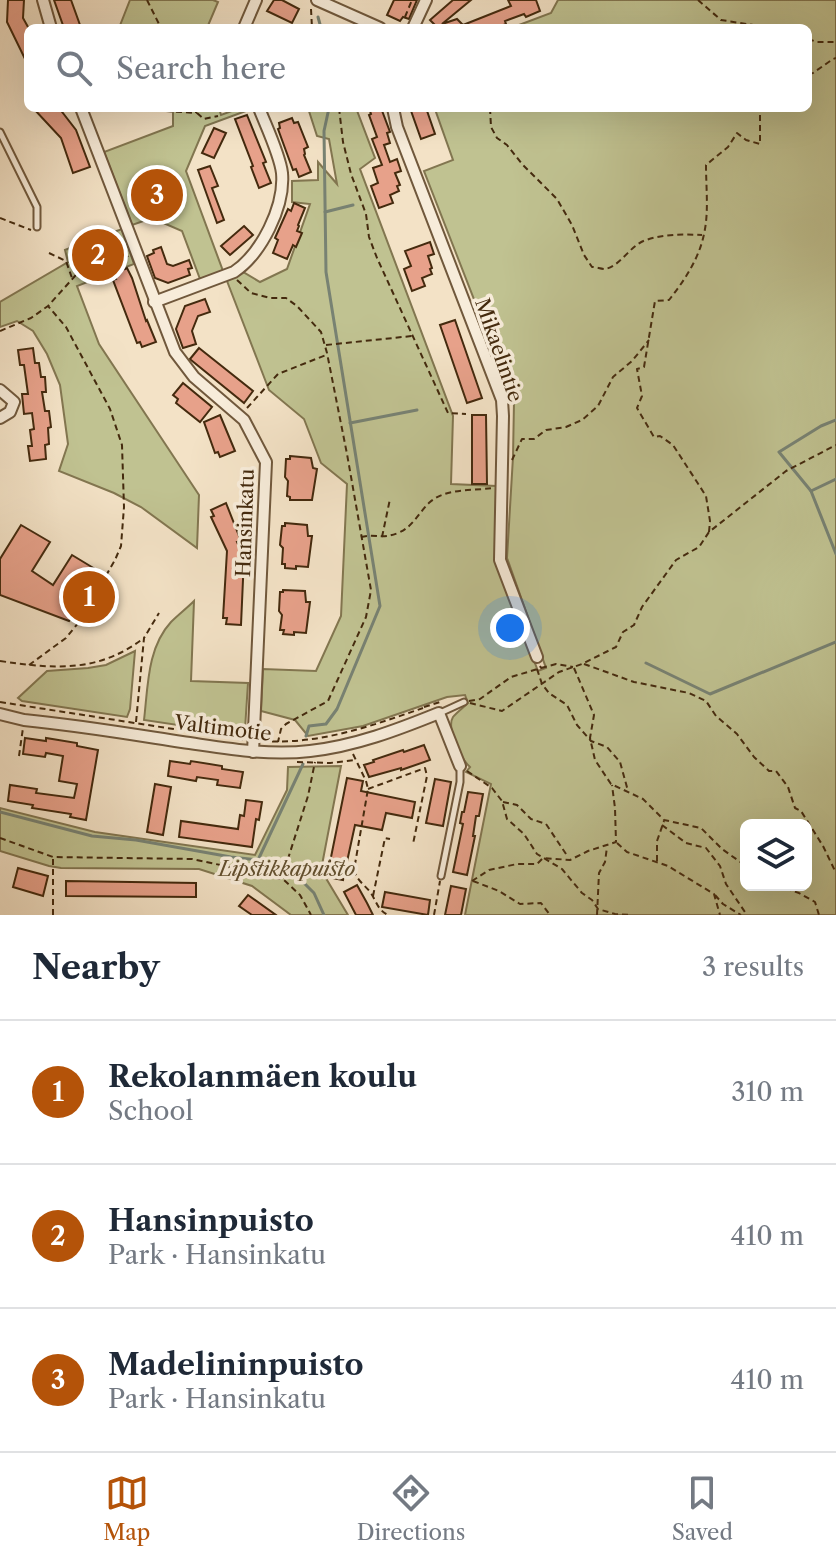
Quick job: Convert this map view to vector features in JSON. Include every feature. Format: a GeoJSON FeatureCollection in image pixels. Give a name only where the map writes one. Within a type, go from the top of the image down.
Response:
{"type":"FeatureCollection","features":[{"type":"Feature","properties":{"kind":"street"},"geometry":{"type":"LineString","coordinates":[[43,0],[50,24]]}},
{"type":"Feature","properties":{"kind":"street"},"geometry":{"type":"LineString","coordinates":[[246,24],[256,0]]}},
{"type":"Feature","properties":{"kind":"street"},"geometry":{"type":"LineString","coordinates":[[317,0],[371,24]]}},
{"type":"Feature","properties":{"kind":"street"},"geometry":{"type":"LineString","coordinates":[[415,24],[426,0]]}},
{"type":"Feature","properties":{"kind":"street","name":"Hansinkatu"},"geometry":{"type":"LineString","coordinates":[[83,112],[175,352],[194,377],[244,420],[266,462],[254,746]]}},
{"type":"Feature","properties":{"kind":"street"},"geometry":{"type":"LineString","coordinates":[[154,302],[234,272],[246,264],[259,248],[279,204],[282,186],[282,170],[260,112]]}},
{"type":"Feature","properties":{"kind":"street","name":"Mikaelintie"},"geometry":{"type":"LineString","coordinates":[[394,112],[502,400],[500,560],[538,665]]}},
{"type":"Feature","properties":{"kind":"street"},"geometry":{"type":"LineString","coordinates":[[0,390],[14,402],[10,412],[0,418]]}},
{"type":"Feature","properties":{"kind":"street"},"geometry":{"type":"LineString","coordinates":[[439,713],[460,766]]}},
{"type":"Feature","properties":{"kind":"street","name":"Valtimotie"},"geometry":{"type":"LineString","coordinates":[[0,714],[24,720],[254,746],[289,753],[349,745],[439,713]]}},
{"type":"Feature","properties":{"kind":"lane"},"geometry":{"type":"LineString","coordinates":[[0,132],[37,207],[35,229]]}},
{"type":"Feature","properties":{"kind":"lane"},"geometry":{"type":"LineString","coordinates":[[439,713],[464,702]]}},
{"type":"Feature","properties":{"kind":"lane"},"geometry":{"type":"LineString","coordinates":[[441,876],[460,782],[460,766]]}},
{"type":"Feature","properties":{"kind":"path"},"geometry":{"type":"LineString","coordinates":[[147,0],[159,24]]}},
{"type":"Feature","properties":{"kind":"path"},"geometry":{"type":"LineString","coordinates":[[311,0],[311,24]]}},
{"type":"Feature","properties":{"kind":"path"},"geometry":{"type":"LineString","coordinates":[[405,17],[412,0]]}},
{"type":"Feature","properties":{"kind":"path"},"geometry":{"type":"LineString","coordinates":[[698,0],[721,20],[746,24]]}},
{"type":"Feature","properties":{"kind":"path"},"geometry":{"type":"LineString","coordinates":[[812,40],[836,42]]}},
{"type":"Feature","properties":{"kind":"path"},"geometry":{"type":"LineString","coordinates":[[812,73],[836,58]]}},
{"type":"Feature","properties":{"kind":"path"},"geometry":{"type":"LineString","coordinates":[[181,112],[196,113],[204,119],[218,116]]}},
{"type":"Feature","properties":{"kind":"path"},"geometry":{"type":"LineString","coordinates":[[339,112],[343,142],[366,214],[369,237],[448,413],[466,414]]}},
{"type":"Feature","properties":{"kind":"path"},"geometry":{"type":"LineString","coordinates":[[490,112],[491,127],[497,138],[557,199],[592,267],[605,269],[633,246],[647,240],[673,234],[704,235]]}},
{"type":"Feature","properties":{"kind":"path"},"geometry":{"type":"LineString","coordinates":[[709,532],[706,496],[673,445],[660,436],[654,437],[637,408],[642,396],[637,369],[644,367],[655,301],[669,300],[685,279],[704,235],[706,165],[728,147],[737,133],[746,140],[760,144],[760,112]]}},
{"type":"Feature","properties":{"kind":"path"},"geometry":{"type":"LineString","coordinates":[[0,218],[35,229]]}},
{"type":"Feature","properties":{"kind":"path"},"geometry":{"type":"LineString","coordinates":[[0,331],[31,318],[48,306],[105,239],[114,239],[128,258],[138,259]]}},
{"type":"Feature","properties":{"kind":"path"},"geometry":{"type":"LineString","coordinates":[[49,253],[66,261],[72,279]]}},
{"type":"Feature","properties":{"kind":"path"},"geometry":{"type":"LineString","coordinates":[[234,272],[237,280],[251,293],[286,298],[321,332],[328,355],[371,590],[366,617],[328,701],[286,724],[281,729],[278,742]]}},
{"type":"Feature","properties":{"kind":"path"},"geometry":{"type":"LineString","coordinates":[[29,665],[66,638],[79,622],[121,546],[124,507],[122,445],[110,409],[66,327],[48,306]]}},
{"type":"Feature","properties":{"kind":"path"},"geometry":{"type":"LineString","coordinates":[[325,345],[413,336]]}},
{"type":"Feature","properties":{"kind":"path"},"geometry":{"type":"LineString","coordinates":[[363,536],[382,538],[403,531],[427,504],[445,493],[501,483],[522,439],[534,439],[546,430],[566,427],[582,420],[598,406],[613,377],[632,361],[650,339]]}},
{"type":"Feature","properties":{"kind":"path"},"geometry":{"type":"LineString","coordinates":[[240,416],[278,374],[328,355]]}},
{"type":"Feature","properties":{"kind":"path"},"geometry":{"type":"LineString","coordinates":[[464,702],[502,711],[559,672],[616,647],[623,632],[634,625],[642,607],[676,560],[699,547],[709,532],[786,471],[836,445]]}},
{"type":"Feature","properties":{"kind":"path"},"geometry":{"type":"LineString","coordinates":[[382,538],[390,499]]}},
{"type":"Feature","properties":{"kind":"path"},"geometry":{"type":"LineString","coordinates":[[0,661],[29,665],[86,665],[106,660],[144,638],[159,613]]}},
{"type":"Feature","properties":{"kind":"path"},"geometry":{"type":"LineString","coordinates":[[136,723],[144,638]]}},
{"type":"Feature","properties":{"kind":"path"},"geometry":{"type":"LineString","coordinates":[[582,664],[634,682],[689,693],[706,701],[754,757],[769,771],[776,771],[788,787],[795,808],[801,811],[823,846],[836,873]]}},
{"type":"Feature","properties":{"kind":"path"},"geometry":{"type":"LineString","coordinates":[[464,702],[480,699],[511,677],[538,665],[574,667]]}},
{"type":"Feature","properties":{"kind":"path"},"geometry":{"type":"LineString","coordinates":[[538,665],[542,684],[549,693],[567,705],[577,725],[591,741],[607,747],[620,762],[628,792]]}},
{"type":"Feature","properties":{"kind":"path"},"geometry":{"type":"LineString","coordinates":[[574,667],[594,715],[591,741],[595,760],[611,784],[616,842],[627,852],[668,866],[741,915]]}},
{"type":"Feature","properties":{"kind":"path"},"geometry":{"type":"LineString","coordinates":[[0,702],[136,723],[254,746],[345,734],[423,708],[427,718]]}},
{"type":"Feature","properties":{"kind":"path"},"geometry":{"type":"LineString","coordinates":[[19,756],[24,723]]}},
{"type":"Feature","properties":{"kind":"path"},"geometry":{"type":"LineString","coordinates":[[349,745],[368,789],[354,870],[378,908],[388,915]]}},
{"type":"Feature","properties":{"kind":"path"},"geometry":{"type":"LineString","coordinates":[[322,761],[356,760]]}},
{"type":"Feature","properties":{"kind":"path"},"geometry":{"type":"LineString","coordinates":[[284,880],[315,762]]}},
{"type":"Feature","properties":{"kind":"path"},"geometry":{"type":"LineString","coordinates":[[460,766],[492,788],[502,801],[507,819],[524,834],[537,854],[562,869],[598,909],[631,915]]}},
{"type":"Feature","properties":{"kind":"path"},"geometry":{"type":"LineString","coordinates":[[368,789],[425,768],[427,776],[413,844]]}},
{"type":"Feature","properties":{"kind":"path"},"geometry":{"type":"LineString","coordinates":[[611,784],[643,799],[664,820],[701,828],[740,862]]}},
{"type":"Feature","properties":{"kind":"path"},"geometry":{"type":"LineString","coordinates":[[502,801],[517,805],[531,819],[546,824],[570,860]]}},
{"type":"Feature","properties":{"kind":"path"},"geometry":{"type":"LineString","coordinates":[[657,862],[657,841],[664,820]]}},
{"type":"Feature","properties":{"kind":"path"},"geometry":{"type":"LineString","coordinates":[[662,825],[686,843],[706,848],[720,866],[726,884],[747,915]]}},
{"type":"Feature","properties":{"kind":"path"},"geometry":{"type":"LineString","coordinates":[[0,838],[53,857],[192,859],[284,880],[300,895],[311,915]]}},
{"type":"Feature","properties":{"kind":"path"},"geometry":{"type":"LineString","coordinates":[[373,897],[382,865],[385,838],[390,839]]}},
{"type":"Feature","properties":{"kind":"path"},"geometry":{"type":"LineString","coordinates":[[550,915],[541,903],[520,904],[499,891],[472,881],[489,870],[517,864],[537,864],[543,858],[570,860],[616,842]]}},
{"type":"Feature","properties":{"kind":"path"},"geometry":{"type":"LineString","coordinates":[[597,915],[599,873],[605,862],[607,846]]}},
{"type":"Feature","properties":{"kind":"path"},"geometry":{"type":"LineString","coordinates":[[53,857],[53,915]]}},
{"type":"Feature","properties":{"kind":"path"},"geometry":{"type":"LineString","coordinates":[[434,915],[441,876]]}},
{"type":"Feature","properties":{"kind":"path"},"geometry":{"type":"LineString","coordinates":[[793,891],[815,902],[819,915]]}},
{"type":"Feature","properties":{"kind":"path"},"geometry":{"type":"LineString","coordinates":[[714,894],[720,915]]}},
{"type":"Feature","properties":{"kind":"green space"},"geometry":{"type":"Polygon","coordinates":[[[130,0],[218,2],[209,24],[121,24],[130,0]]]}},
{"type":"Feature","properties":{"kind":"green space"},"geometry":{"type":"Polygon","coordinates":[[[558,0],[836,0],[836,915],[465,915],[491,784],[466,772],[470,767],[453,736],[451,722],[468,703],[465,695],[447,697],[363,726],[308,736],[295,720],[261,711],[263,669],[316,671],[341,616],[347,484],[321,463],[304,419],[269,390],[227,281],[243,272],[260,282],[287,269],[310,204],[292,202],[292,181],[318,180],[318,162],[337,184],[329,139],[317,136],[309,112],[358,112],[375,158],[360,169],[453,416],[451,484],[496,486],[496,563],[538,671],[546,668],[507,558],[514,402],[424,171],[453,160],[436,112],[812,112],[812,24],[522,24],[551,13],[558,0]]]}},
{"type":"Feature","properties":{"kind":"green space"},"geometry":{"type":"Polygon","coordinates":[[[173,112],[220,112],[221,115],[243,112],[205,126],[186,171],[223,271],[200,279],[182,231],[152,218],[132,225],[104,152],[173,126],[173,112]]]}},
{"type":"Feature","properties":{"kind":"green space"},"geometry":{"type":"Polygon","coordinates":[[[122,229],[134,264],[77,286],[99,344],[199,495],[197,548],[141,507],[59,471],[68,444],[60,385],[33,331],[17,321],[0,327],[0,302],[68,262],[65,250],[122,229]]]}},
{"type":"Feature","properties":{"kind":"green space"},"geometry":{"type":"Polygon","coordinates":[[[194,601],[191,681],[248,683],[245,729],[238,734],[144,720],[150,668],[157,644],[171,622],[194,601]]]}},
{"type":"Feature","properties":{"kind":"green space"},"geometry":{"type":"Polygon","coordinates":[[[135,651],[127,717],[18,698],[47,671],[106,665],[135,651]]]}},
{"type":"Feature","properties":{"kind":"green space","name":"Lipstikkapuisto"},"geometry":{"type":"Polygon","coordinates":[[[341,766],[321,870],[348,915],[291,915],[252,886],[199,869],[61,868],[0,851],[0,808],[95,832],[255,855],[287,790],[288,767],[341,766]]]}},
{"type":"Feature","properties":{"kind":"building"},"geometry":{"type":"Polygon","coordinates":[[[8,0],[24,0],[24,57],[7,22],[8,0]]]}},
{"type":"Feature","properties":{"kind":"building"},"geometry":{"type":"Polygon","coordinates":[[[54,0],[71,0],[80,24],[63,24],[54,0]]]}},
{"type":"Feature","properties":{"kind":"building"},"geometry":{"type":"Polygon","coordinates":[[[274,0],[282,0],[299,9],[292,23],[267,11],[274,0]]]}},
{"type":"Feature","properties":{"kind":"building"},"geometry":{"type":"Polygon","coordinates":[[[394,0],[417,0],[409,19],[403,17],[400,21],[387,15],[394,0]]]}},
{"type":"Feature","properties":{"kind":"building"},"geometry":{"type":"Polygon","coordinates":[[[453,0],[471,0],[442,24],[434,24],[430,20],[453,0]]]}},
{"type":"Feature","properties":{"kind":"building"},"geometry":{"type":"Polygon","coordinates":[[[508,0],[536,0],[540,11],[505,21],[506,24],[466,24],[511,6],[508,0]]]}},
{"type":"Feature","properties":{"kind":"building"},"geometry":{"type":"Polygon","coordinates":[[[457,19],[462,24],[442,24],[457,19]]]}},
{"type":"Feature","properties":{"kind":"building"},"geometry":{"type":"Polygon","coordinates":[[[37,112],[62,112],[76,130],[90,167],[73,173],[61,138],[37,112]]]}},
{"type":"Feature","properties":{"kind":"building"},"geometry":{"type":"Polygon","coordinates":[[[382,112],[390,132],[387,133],[390,143],[384,145],[390,162],[397,159],[401,171],[395,173],[400,185],[397,186],[399,191],[390,195],[393,203],[379,208],[371,186],[378,183],[373,168],[382,165],[372,139],[377,137],[371,114],[382,112]]]}},
{"type":"Feature","properties":{"kind":"building"},"geometry":{"type":"Polygon","coordinates":[[[411,112],[427,112],[435,134],[421,139],[411,112]]]}},
{"type":"Feature","properties":{"kind":"building"},"geometry":{"type":"Polygon","coordinates":[[[247,115],[271,183],[259,188],[235,119],[247,115]]]}},
{"type":"Feature","properties":{"kind":"building"},"geometry":{"type":"Polygon","coordinates":[[[292,118],[294,123],[298,122],[308,147],[304,149],[304,155],[311,172],[299,177],[296,169],[293,170],[278,129],[279,123],[292,118]]]}},
{"type":"Feature","properties":{"kind":"building"},"geometry":{"type":"Polygon","coordinates":[[[214,128],[226,133],[214,158],[202,153],[214,128]]]}},
{"type":"Feature","properties":{"kind":"building"},"geometry":{"type":"Polygon","coordinates":[[[210,166],[218,186],[212,188],[224,220],[217,223],[198,170],[210,166]]]}},
{"type":"Feature","properties":{"kind":"building"},"geometry":{"type":"Polygon","coordinates":[[[294,203],[305,208],[297,231],[302,233],[287,259],[273,253],[278,240],[275,238],[288,209],[291,211],[294,203]]]}},
{"type":"Feature","properties":{"kind":"building"},"geometry":{"type":"Polygon","coordinates":[[[244,226],[253,235],[230,255],[221,246],[244,226]]]}},
{"type":"Feature","properties":{"kind":"building"},"geometry":{"type":"Polygon","coordinates":[[[430,242],[434,254],[428,256],[432,274],[422,278],[425,286],[412,291],[404,269],[411,266],[405,251],[430,242]]]}},
{"type":"Feature","properties":{"kind":"building"},"geometry":{"type":"Polygon","coordinates":[[[161,247],[167,264],[173,266],[189,260],[192,268],[188,269],[190,275],[168,283],[155,278],[147,256],[161,247]]]}},
{"type":"Feature","properties":{"kind":"building"},"geometry":{"type":"Polygon","coordinates":[[[124,266],[132,278],[156,342],[142,347],[140,342],[137,343],[113,280],[116,279],[112,270],[124,266]]]}},
{"type":"Feature","properties":{"kind":"building"},"geometry":{"type":"Polygon","coordinates":[[[205,299],[210,312],[198,316],[192,331],[196,344],[183,348],[176,329],[185,306],[205,299]]]}},
{"type":"Feature","properties":{"kind":"building"},"geometry":{"type":"Polygon","coordinates":[[[455,320],[482,398],[467,403],[440,325],[455,320]]]}},
{"type":"Feature","properties":{"kind":"building"},"geometry":{"type":"Polygon","coordinates":[[[33,348],[35,363],[39,363],[41,377],[45,377],[46,392],[42,392],[51,427],[48,428],[49,444],[45,445],[46,459],[30,461],[30,430],[34,429],[32,413],[24,414],[22,394],[28,394],[24,365],[20,365],[18,350],[33,348]]]}},
{"type":"Feature","properties":{"kind":"building"},"geometry":{"type":"Polygon","coordinates":[[[199,348],[253,391],[244,403],[190,359],[199,348]]]}},
{"type":"Feature","properties":{"kind":"building"},"geometry":{"type":"Polygon","coordinates":[[[183,383],[212,407],[200,422],[176,403],[178,399],[173,395],[183,383]]]}},
{"type":"Feature","properties":{"kind":"building"},"geometry":{"type":"Polygon","coordinates":[[[220,415],[235,451],[220,457],[218,452],[215,453],[204,422],[220,415]]]}},
{"type":"Feature","properties":{"kind":"building"},"geometry":{"type":"Polygon","coordinates":[[[472,415],[486,415],[487,484],[472,484],[472,415]]]}},
{"type":"Feature","properties":{"kind":"building"},"geometry":{"type":"Polygon","coordinates":[[[290,456],[311,458],[313,468],[317,469],[312,500],[290,500],[287,496],[286,459],[290,456]]]}},
{"type":"Feature","properties":{"kind":"building"},"geometry":{"type":"Polygon","coordinates":[[[226,503],[244,557],[241,625],[226,624],[227,618],[223,618],[227,551],[211,517],[214,516],[211,510],[226,503]]]}},
{"type":"Feature","properties":{"kind":"building"},"geometry":{"type":"Polygon","coordinates":[[[285,523],[307,525],[308,536],[312,536],[308,567],[285,568],[282,564],[283,548],[280,545],[285,523]]]}},
{"type":"Feature","properties":{"kind":"building"},"geometry":{"type":"Polygon","coordinates":[[[21,525],[50,542],[32,571],[53,585],[72,555],[100,572],[69,621],[0,595],[0,559],[21,525]]]}},
{"type":"Feature","properties":{"kind":"building"},"geometry":{"type":"Polygon","coordinates":[[[305,591],[306,602],[310,602],[306,633],[283,634],[284,630],[280,630],[280,592],[305,591]]]}},
{"type":"Feature","properties":{"kind":"building"},"geometry":{"type":"Polygon","coordinates":[[[25,738],[77,743],[77,746],[98,750],[86,820],[8,801],[10,785],[37,789],[36,793],[74,798],[77,784],[59,781],[63,756],[23,754],[25,738]]]}},
{"type":"Feature","properties":{"kind":"building"},"geometry":{"type":"Polygon","coordinates":[[[424,745],[430,760],[369,777],[364,765],[424,745]]]}},
{"type":"Feature","properties":{"kind":"building"},"geometry":{"type":"Polygon","coordinates":[[[170,761],[190,764],[191,761],[243,772],[240,788],[217,785],[218,780],[197,777],[196,781],[168,776],[170,761]]]}},
{"type":"Feature","properties":{"kind":"building"},"geometry":{"type":"Polygon","coordinates":[[[347,778],[363,781],[361,791],[415,802],[412,818],[386,813],[382,830],[355,825],[343,880],[327,877],[347,778]]]}},
{"type":"Feature","properties":{"kind":"building"},"geometry":{"type":"Polygon","coordinates":[[[435,779],[451,782],[443,826],[426,823],[435,779]]]}},
{"type":"Feature","properties":{"kind":"building"},"geometry":{"type":"Polygon","coordinates":[[[155,784],[171,787],[163,835],[147,832],[155,784]]]}},
{"type":"Feature","properties":{"kind":"building"},"geometry":{"type":"Polygon","coordinates":[[[468,792],[483,794],[479,816],[476,816],[467,875],[453,872],[468,792]]]}},
{"type":"Feature","properties":{"kind":"building"},"geometry":{"type":"Polygon","coordinates":[[[246,800],[262,802],[252,847],[179,837],[181,821],[238,829],[246,800]]]}},
{"type":"Feature","properties":{"kind":"building"},"geometry":{"type":"Polygon","coordinates":[[[18,868],[48,876],[43,896],[13,887],[18,868]]]}},
{"type":"Feature","properties":{"kind":"building"},"geometry":{"type":"Polygon","coordinates":[[[66,881],[196,883],[196,897],[66,896],[66,881]]]}},
{"type":"Feature","properties":{"kind":"building"},"geometry":{"type":"Polygon","coordinates":[[[357,885],[373,915],[356,915],[344,892],[357,885]]]}},
{"type":"Feature","properties":{"kind":"building"},"geometry":{"type":"Polygon","coordinates":[[[451,886],[466,889],[461,915],[445,915],[451,886]]]}},
{"type":"Feature","properties":{"kind":"building"},"geometry":{"type":"Polygon","coordinates":[[[385,892],[430,900],[428,915],[382,907],[385,892]]]}},
{"type":"Feature","properties":{"kind":"building"},"geometry":{"type":"Polygon","coordinates":[[[248,895],[276,915],[252,915],[239,906],[248,895]]]}},
{"type":"Feature","properties":{"kind":"waterway"},"geometry":{"type":"LineString","coordinates":[[318,17],[320,24]]}},
{"type":"Feature","properties":{"kind":"waterway"},"geometry":{"type":"LineString","coordinates":[[306,736],[309,726],[326,724],[337,709],[380,606],[326,272],[324,131],[328,112]]}},
{"type":"Feature","properties":{"kind":"waterway"},"geometry":{"type":"LineString","coordinates":[[325,212],[353,205]]}},
{"type":"Feature","properties":{"kind":"waterway"},"geometry":{"type":"LineString","coordinates":[[350,423],[417,410]]}},
{"type":"Feature","properties":{"kind":"waterway"},"geometry":{"type":"LineString","coordinates":[[811,491],[779,452],[836,420]]}},
{"type":"Feature","properties":{"kind":"waterway"},"geometry":{"type":"LineString","coordinates":[[836,479],[811,491],[836,554]]}},
{"type":"Feature","properties":{"kind":"waterway"},"geometry":{"type":"LineString","coordinates":[[646,663],[710,694],[836,642]]}},
{"type":"Feature","properties":{"kind":"waterway"},"geometry":{"type":"LineString","coordinates":[[0,812],[92,836],[258,860],[303,764]]}},
{"type":"Feature","properties":{"kind":"waterway"},"geometry":{"type":"LineString","coordinates":[[258,860],[297,873],[314,893],[324,915]]}},
{"type":"Feature","properties":{"kind":"place","name":"Madelininpuisto"},"geometry":{"type":"Point","coordinates":[157,195]}},
{"type":"Feature","properties":{"kind":"place","name":"Hansinpuisto"},"geometry":{"type":"Point","coordinates":[98,255]}},
{"type":"Feature","properties":{"kind":"place","name":"Rekolanmäen koulu"},"geometry":{"type":"Point","coordinates":[89,597]}}]}
